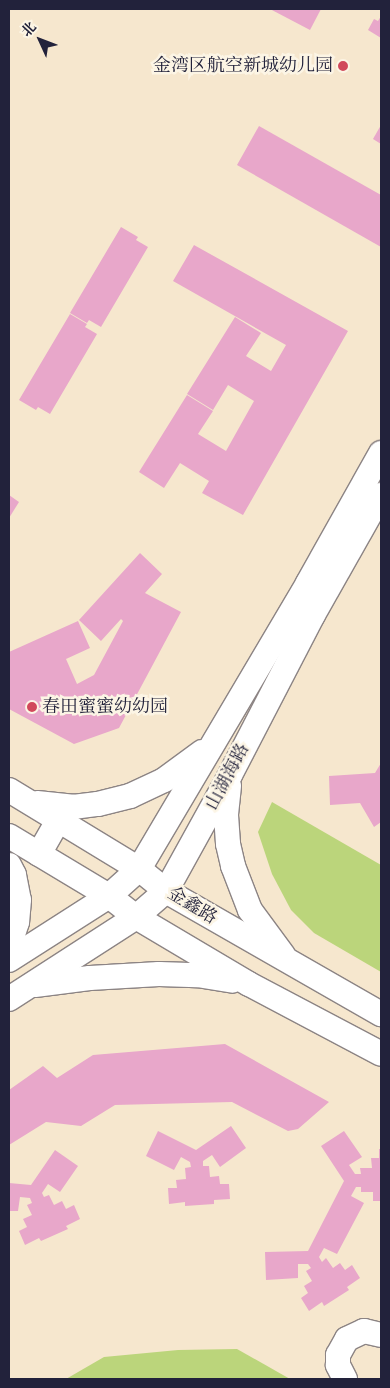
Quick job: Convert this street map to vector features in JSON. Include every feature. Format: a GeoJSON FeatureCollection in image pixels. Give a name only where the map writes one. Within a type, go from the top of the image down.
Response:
{"type":"FeatureCollection","features":[{"type":"Feature","properties":{"kind":"street","name":"山湖海路"},"geometry":{"type":"LineString","coordinates":[[9,960],[109,896],[139,869],[308,583],[381,453]]}},
{"type":"Feature","properties":{"kind":"street","name":"山湖海路"},"geometry":{"type":"LineString","coordinates":[[9,999],[136,916],[166,891],[230,775],[313,615],[381,495]]}},
{"type":"Feature","properties":{"kind":"street"},"geometry":{"type":"LineString","coordinates":[[31,802],[73,807],[98,804],[130,796],[164,780],[210,747]]}},
{"type":"Feature","properties":{"kind":"street"},"geometry":{"type":"LineString","coordinates":[[230,775],[226,815],[228,844],[233,866],[250,910],[289,963]]}},
{"type":"Feature","properties":{"kind":"street","name":"金鑫路"},"geometry":{"type":"LineString","coordinates":[[9,790],[139,869],[166,891],[381,1014]]}},
{"type":"Feature","properties":{"kind":"street"},"geometry":{"type":"LineString","coordinates":[[39,854],[59,820]]}},
{"type":"Feature","properties":{"kind":"street"},"geometry":{"type":"LineString","coordinates":[[9,836],[249,984],[381,1054]]}},
{"type":"Feature","properties":{"kind":"street"},"geometry":{"type":"LineString","coordinates":[[9,865],[14,875],[19,900],[17,922],[9,946]]}},
{"type":"Feature","properties":{"kind":"street"},"geometry":{"type":"LineString","coordinates":[[29,986],[90,978],[159,974],[197,975],[249,984]]}},
{"type":"Feature","properties":{"kind":"street"},"geometry":{"type":"LineString","coordinates":[[345,1379],[338,1365],[338,1355],[347,1339],[364,1331],[381,1334]]}},
{"type":"Feature","properties":{"kind":"green space"},"geometry":{"type":"Polygon","coordinates":[[[272,802],[381,865],[381,972],[314,933],[291,910],[272,874],[258,832],[272,802]]]}},
{"type":"Feature","properties":{"kind":"green space"},"geometry":{"type":"Polygon","coordinates":[[[237,1349],[290,1379],[66,1379],[104,1357],[178,1350],[237,1349]]]}},
{"type":"Feature","properties":{"kind":"building"},"geometry":{"type":"Polygon","coordinates":[[[270,9],[321,9],[310,30],[270,9]]]}},
{"type":"Feature","properties":{"kind":"building"},"geometry":{"type":"Polygon","coordinates":[[[381,16],[381,38],[368,30],[374,19],[378,21],[381,16]]]}},
{"type":"Feature","properties":{"kind":"building"},"geometry":{"type":"Polygon","coordinates":[[[381,125],[381,144],[373,139],[381,125]]]}},
{"type":"Feature","properties":{"kind":"building"},"geometry":{"type":"Polygon","coordinates":[[[259,126],[381,195],[381,247],[237,165],[259,126]]]}},
{"type":"Feature","properties":{"kind":"building"},"geometry":{"type":"Polygon","coordinates":[[[121,227],[138,237],[136,240],[148,247],[101,327],[89,320],[87,323],[70,313],[121,227]]]}},
{"type":"Feature","properties":{"kind":"building"},"geometry":{"type":"Polygon","coordinates":[[[194,245],[348,331],[243,515],[202,493],[209,481],[180,463],[164,488],[139,472],[187,395],[213,411],[198,434],[226,451],[254,401],[228,385],[213,410],[187,394],[235,317],[261,333],[246,356],[271,371],[286,345],[173,281],[194,245]]]}},
{"type":"Feature","properties":{"kind":"building"},"geometry":{"type":"Polygon","coordinates":[[[70,314],[87,324],[85,327],[97,334],[50,414],[38,407],[36,410],[19,400],[70,314]]]}},
{"type":"Feature","properties":{"kind":"building"},"geometry":{"type":"Polygon","coordinates":[[[9,495],[19,502],[9,518],[9,495]]]}},
{"type":"Feature","properties":{"kind":"building"},"geometry":{"type":"Polygon","coordinates":[[[140,553],[162,574],[145,593],[181,612],[119,728],[74,744],[9,709],[9,652],[78,621],[90,648],[66,659],[77,684],[94,675],[123,621],[121,619],[101,641],[79,620],[140,553]]]}},
{"type":"Feature","properties":{"kind":"building"},"geometry":{"type":"Polygon","coordinates":[[[381,763],[381,822],[374,827],[360,803],[330,805],[329,776],[375,773],[381,763]]]}},
{"type":"Feature","properties":{"kind":"building"},"geometry":{"type":"Polygon","coordinates":[[[225,1044],[329,1102],[298,1129],[288,1131],[232,1102],[115,1105],[81,1126],[46,1122],[9,1145],[9,1090],[43,1066],[57,1078],[93,1055],[225,1044]]]}},
{"type":"Feature","properties":{"kind":"building"},"geometry":{"type":"Polygon","coordinates":[[[231,1126],[246,1148],[220,1167],[212,1155],[203,1161],[203,1166],[209,1166],[210,1177],[219,1176],[220,1184],[229,1184],[230,1199],[214,1200],[214,1204],[185,1206],[185,1202],[169,1204],[168,1188],[177,1188],[176,1180],[186,1179],[185,1168],[191,1167],[190,1162],[181,1157],[174,1170],[146,1156],[158,1131],[196,1150],[231,1126]]]}},
{"type":"Feature","properties":{"kind":"building"},"geometry":{"type":"Polygon","coordinates":[[[344,1131],[362,1157],[349,1165],[355,1174],[361,1174],[360,1168],[372,1168],[371,1158],[379,1158],[379,1149],[381,1149],[381,1201],[373,1201],[373,1192],[361,1192],[361,1187],[356,1187],[351,1196],[364,1203],[337,1254],[324,1248],[319,1257],[322,1262],[326,1258],[333,1268],[340,1263],[345,1270],[352,1265],[360,1278],[347,1287],[349,1290],[324,1306],[322,1302],[309,1311],[301,1298],[308,1293],[304,1286],[312,1281],[306,1271],[311,1268],[308,1264],[298,1264],[298,1278],[266,1280],[265,1252],[308,1251],[344,1181],[321,1146],[344,1131]]]}},
{"type":"Feature","properties":{"kind":"building"},"geometry":{"type":"Polygon","coordinates":[[[55,1150],[78,1166],[60,1192],[48,1184],[42,1193],[44,1197],[49,1195],[54,1205],[62,1201],[66,1209],[74,1205],[80,1219],[66,1226],[68,1229],[41,1241],[39,1238],[25,1245],[19,1231],[27,1227],[23,1219],[32,1215],[27,1205],[32,1203],[30,1198],[20,1197],[18,1211],[9,1211],[9,1183],[31,1185],[55,1150]]]}},
{"type":"Feature","properties":{"kind":"place","name":"金湾区航空新城幼儿园"},"geometry":{"type":"Point","coordinates":[343,66]}},
{"type":"Feature","properties":{"kind":"place","name":"春田蜜蜜幼幼园"},"geometry":{"type":"Point","coordinates":[32,707]}}]}
